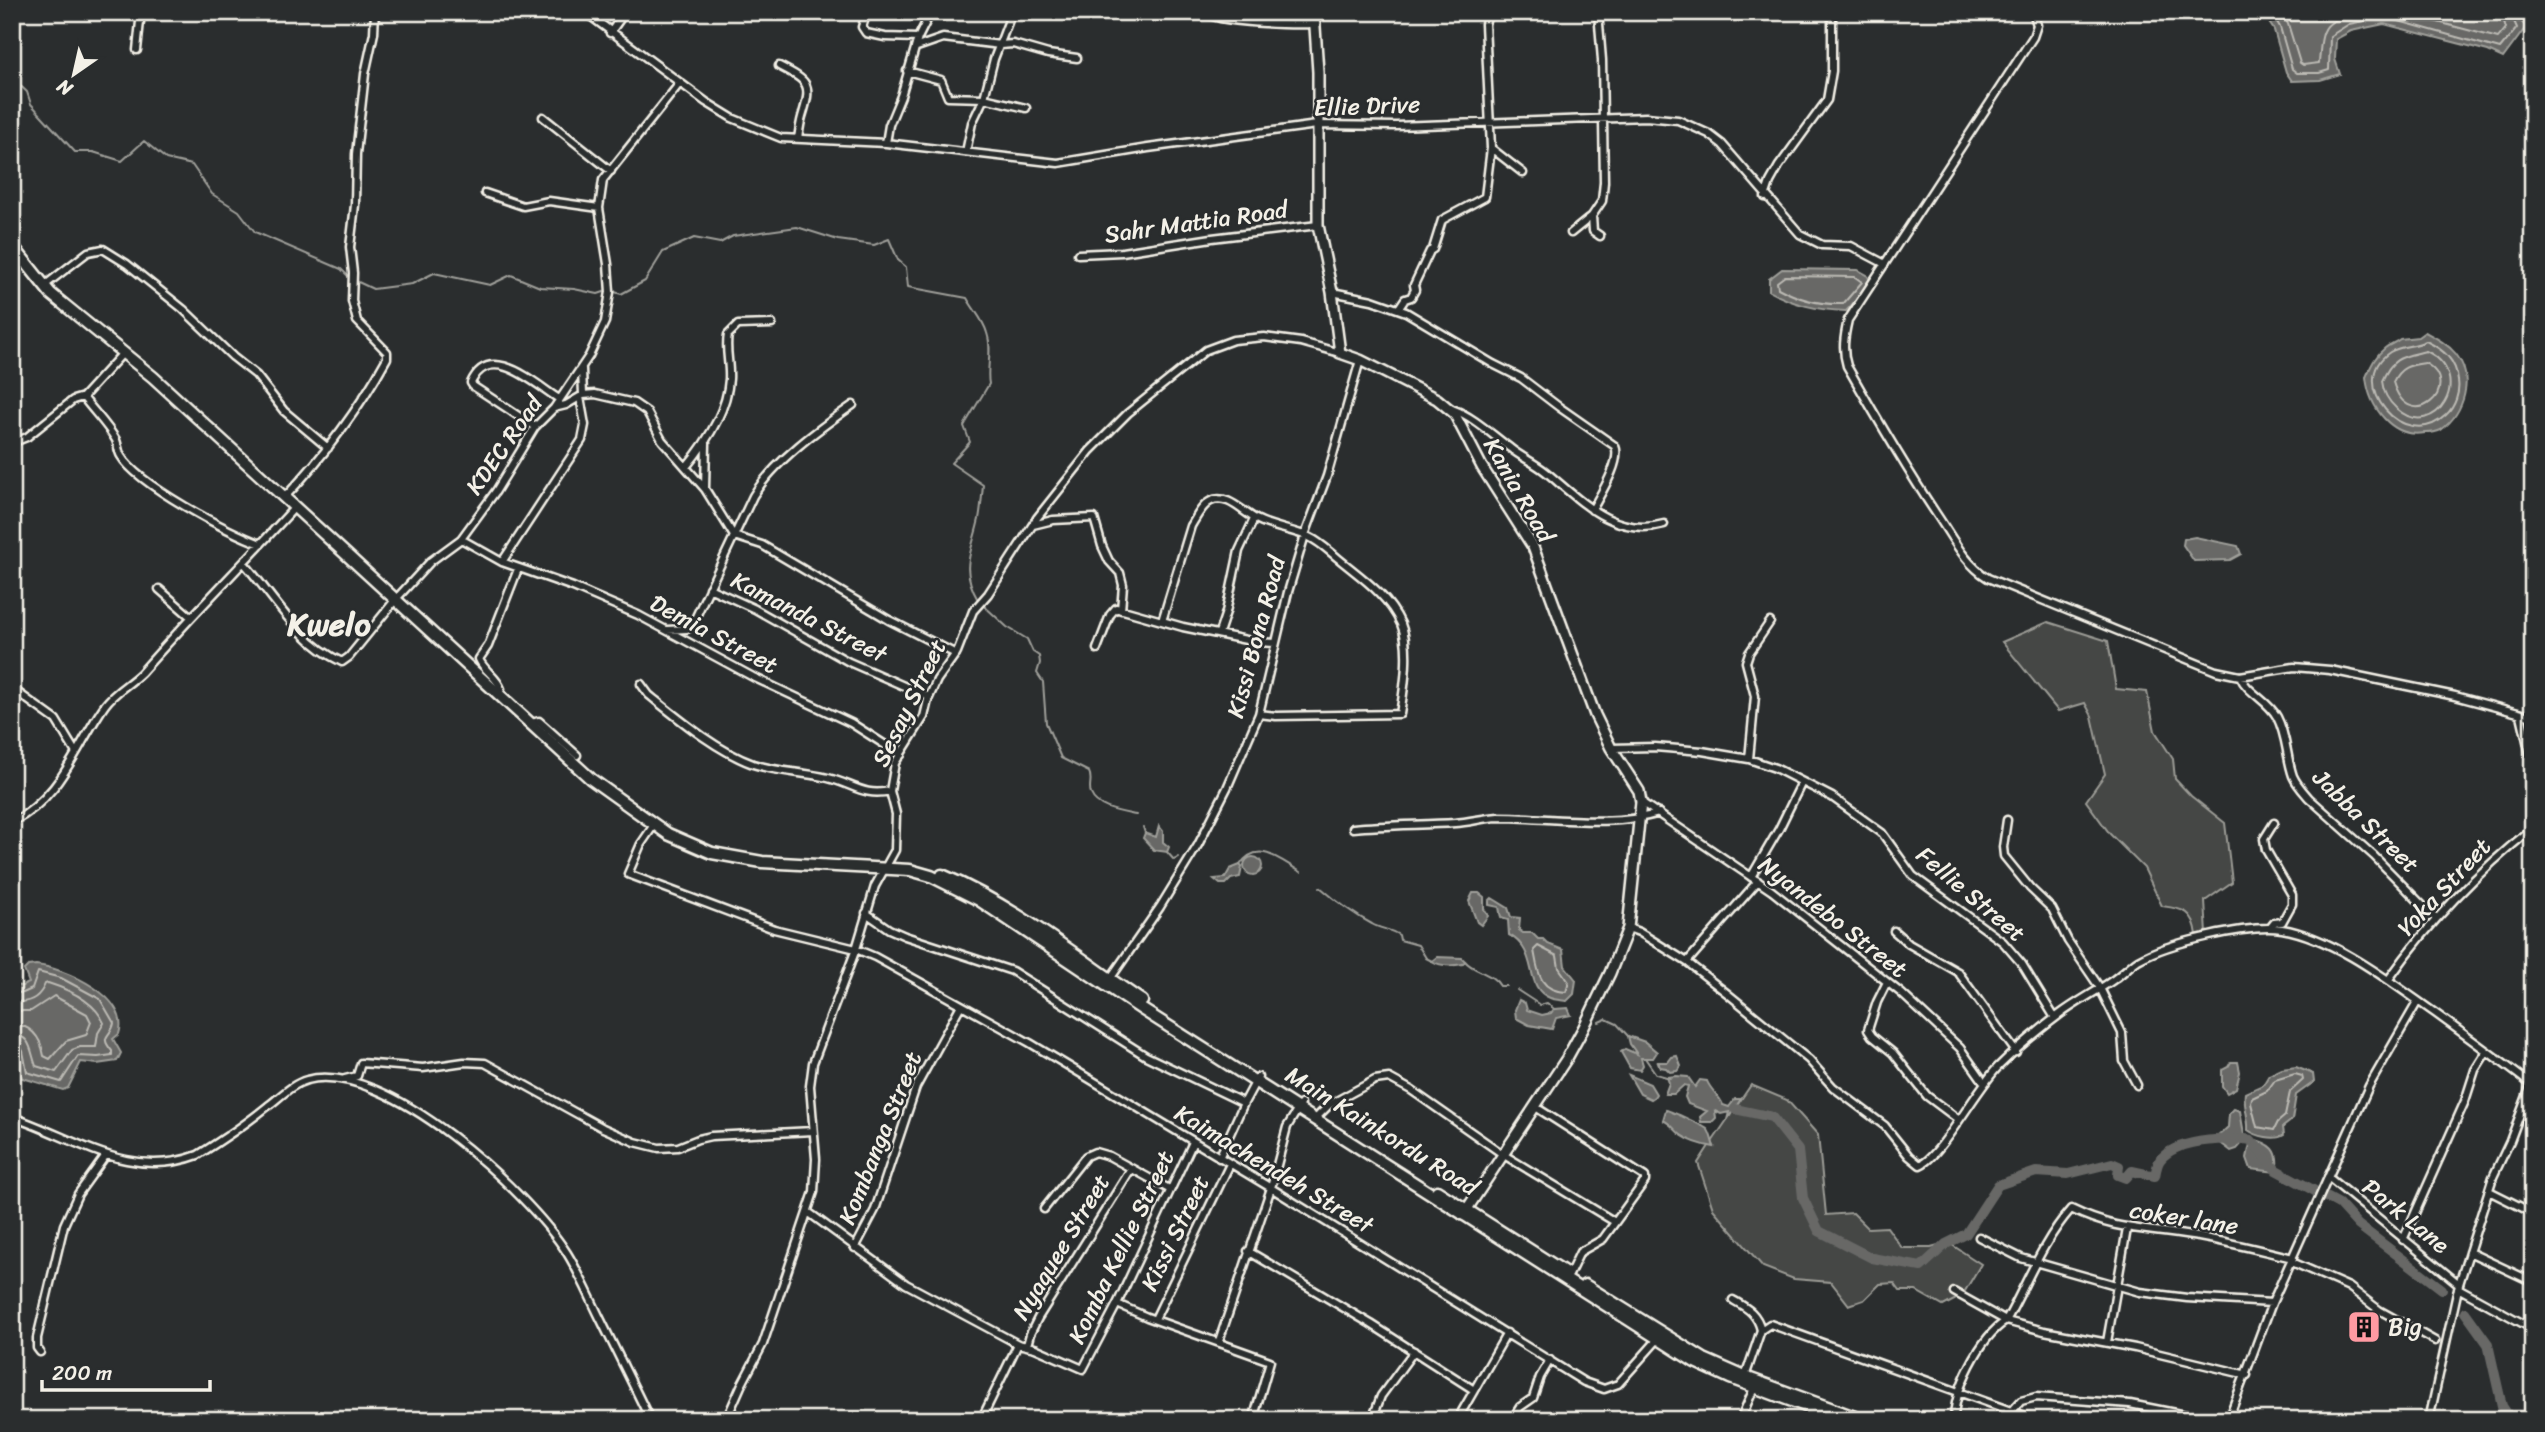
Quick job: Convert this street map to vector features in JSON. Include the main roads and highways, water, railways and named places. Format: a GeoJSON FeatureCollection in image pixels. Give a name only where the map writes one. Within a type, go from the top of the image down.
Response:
{"type":"FeatureCollection","features":[{"type":"Feature","properties":{"kind":"main road","name":"Kania Road"},"geometry":{"type":"LineString","coordinates":[[1314,12],[1318,72],[1318,225],[1332,292],[1340,353],[1360,360],[1437,399],[1450,409],[1461,424],[1482,467],[1533,547],[1583,685],[1611,748],[1639,791],[1641,802],[1628,928],[1586,1025],[1465,1212]]}},
{"type":"Feature","properties":{"kind":"main road"},"geometry":{"type":"LineString","coordinates":[[12,245],[44,286],[153,377],[591,779],[654,825],[682,842],[728,857],[762,862],[883,866],[910,870],[931,876],[1012,915],[1145,1008],[1707,1368],[1863,1420]]}},
{"type":"Feature","properties":{"kind":"main road"},"geometry":{"type":"LineString","coordinates":[[1096,975],[1110,980],[1145,1008]]}},
{"type":"Feature","properties":{"kind":"main road","name":"Main Kainkordu Road"},"geometry":{"type":"LineString","coordinates":[[1299,1106],[1319,1115],[1365,1149]]}},
{"type":"Feature","properties":{"kind":"main road"},"geometry":{"type":"LineString","coordinates":[[1533,1256],[1569,1275],[1613,1307]]}},
{"type":"Feature","properties":{"kind":"main road"},"geometry":{"type":"LineString","coordinates":[[1660,1336],[1745,1377],[1772,1394],[1843,1420]]}},
{"type":"Feature","properties":{"kind":"water"},"geometry":{"type":"Polygon","coordinates":[[[2262,12],[2513,12],[2526,27],[2503,58],[2488,51],[2384,24],[2351,31],[2336,39],[2335,59],[2340,74],[2320,80],[2292,81],[2286,72],[2274,30],[2262,12]]]}},
{"type":"Feature","properties":{"kind":"water"},"geometry":{"type":"Polygon","coordinates":[[[1782,269],[1858,270],[1867,275],[1872,283],[1846,311],[1815,308],[1787,300],[1769,291],[1769,279],[1782,269]]]}},
{"type":"Feature","properties":{"kind":"water"},"geometry":{"type":"Polygon","coordinates":[[[2425,332],[2446,344],[2456,354],[2462,363],[2466,384],[2461,405],[2449,423],[2438,431],[2413,434],[2402,431],[2384,418],[2372,399],[2366,377],[2385,348],[2400,339],[2418,337],[2425,332]]]}},
{"type":"Feature","properties":{"kind":"water"},"geometry":{"type":"Polygon","coordinates":[[[2195,537],[2238,546],[2241,554],[2230,560],[2194,561],[2183,545],[2184,539],[2195,537]]]}},
{"type":"Feature","properties":{"kind":"water"},"geometry":{"type":"Polygon","coordinates":[[[1159,826],[1163,831],[1163,842],[1169,847],[1167,852],[1154,850],[1143,838],[1145,833],[1156,837],[1159,826]]]}},
{"type":"Feature","properties":{"kind":"water"},"geometry":{"type":"Polygon","coordinates":[[[1253,857],[1259,860],[1262,866],[1259,872],[1253,875],[1247,872],[1244,866],[1247,860],[1253,857]]]}},
{"type":"Feature","properties":{"kind":"water"},"geometry":{"type":"Polygon","coordinates":[[[1240,865],[1240,877],[1231,879],[1226,884],[1220,884],[1214,879],[1225,878],[1230,869],[1240,865]]]}},
{"type":"Feature","properties":{"kind":"water"},"geometry":{"type":"Polygon","coordinates":[[[1473,893],[1484,897],[1484,909],[1488,916],[1481,925],[1477,922],[1469,901],[1473,893]]]}},
{"type":"Feature","properties":{"kind":"water"},"geometry":{"type":"Polygon","coordinates":[[[1492,898],[1508,908],[1511,917],[1520,918],[1519,930],[1523,933],[1532,933],[1538,939],[1563,950],[1565,966],[1576,980],[1574,994],[1567,1001],[1550,998],[1542,993],[1533,978],[1525,950],[1509,935],[1508,920],[1501,918],[1499,907],[1489,905],[1492,898]]]}},
{"type":"Feature","properties":{"kind":"water"},"geometry":{"type":"Polygon","coordinates":[[[1437,957],[1462,958],[1465,961],[1459,965],[1443,965],[1432,961],[1437,957]]]}},
{"type":"Feature","properties":{"kind":"water"},"geometry":{"type":"Polygon","coordinates":[[[36,965],[63,972],[93,987],[115,1008],[120,1021],[119,1034],[113,1039],[121,1053],[117,1061],[97,1064],[81,1062],[68,1088],[63,1090],[16,1076],[20,1066],[16,1063],[17,1053],[12,1045],[12,985],[22,986],[29,983],[24,970],[28,966],[36,965]]]}},
{"type":"Feature","properties":{"kind":"water"},"geometry":{"type":"Polygon","coordinates":[[[1519,1000],[1525,1003],[1527,1010],[1542,1015],[1551,1013],[1554,1009],[1568,1008],[1571,1015],[1556,1018],[1552,1029],[1529,1025],[1516,1018],[1515,1010],[1519,1000]]]}},
{"type":"Feature","properties":{"kind":"water"},"geometry":{"type":"Polygon","coordinates":[[[1628,1036],[1645,1042],[1657,1052],[1653,1058],[1641,1058],[1643,1065],[1640,1070],[1630,1068],[1621,1052],[1625,1049],[1637,1054],[1628,1036]]]}},
{"type":"Feature","properties":{"kind":"water"},"geometry":{"type":"Polygon","coordinates":[[[1677,1056],[1681,1066],[1677,1071],[1670,1072],[1660,1067],[1658,1062],[1668,1062],[1677,1056]]]}},
{"type":"Feature","properties":{"kind":"water"},"geometry":{"type":"Polygon","coordinates":[[[2231,1062],[2238,1062],[2240,1072],[2236,1088],[2227,1093],[2222,1086],[2222,1070],[2231,1062]]]}},
{"type":"Feature","properties":{"kind":"water"},"geometry":{"type":"Polygon","coordinates":[[[2296,1067],[2313,1074],[2314,1082],[2296,1095],[2292,1120],[2283,1127],[2284,1135],[2266,1137],[2248,1130],[2245,1093],[2263,1085],[2269,1075],[2296,1067]]]}},
{"type":"Feature","properties":{"kind":"water"},"geometry":{"type":"Polygon","coordinates":[[[1629,1075],[1650,1084],[1656,1094],[1654,1097],[1651,1099],[1640,1094],[1629,1075]]]}},
{"type":"Feature","properties":{"kind":"water"},"geometry":{"type":"Polygon","coordinates":[[[1667,1077],[1688,1077],[1695,1087],[1700,1080],[1707,1081],[1723,1105],[1729,1107],[1735,1099],[1741,1099],[1727,1120],[1729,1112],[1721,1114],[1715,1111],[1716,1118],[1712,1122],[1701,1122],[1700,1117],[1707,1111],[1688,1104],[1685,1097],[1688,1086],[1684,1085],[1674,1094],[1665,1094],[1669,1083],[1667,1077]]]}},
{"type":"Feature","properties":{"kind":"water"},"geometry":{"type":"Polygon","coordinates":[[[2234,1109],[2240,1111],[2245,1140],[2237,1149],[2231,1151],[2215,1139],[2228,1127],[2229,1114],[2234,1109]]]}},
{"type":"Feature","properties":{"kind":"water"},"geometry":{"type":"Polygon","coordinates":[[[1666,1110],[1706,1128],[1714,1147],[1681,1135],[1663,1120],[1666,1110]]]}},
{"type":"Feature","properties":{"kind":"water"},"geometry":{"type":"Polygon","coordinates":[[[2251,1139],[2273,1149],[2277,1158],[2276,1172],[2251,1169],[2247,1158],[2251,1139]]]}},
{"type":"Feature","properties":{"kind":"waterway"},"geometry":{"type":"LineString","coordinates":[[12,78],[27,92],[31,104],[75,152],[93,152],[122,161],[144,141],[166,159],[192,165],[212,194],[239,211],[255,232],[341,269],[349,277]]}},
{"type":"Feature","properties":{"kind":"waterway"},"geometry":{"type":"LineString","coordinates":[[612,291],[621,294],[645,281],[663,252],[694,238],[720,243],[733,236],[797,227],[838,240],[874,245],[889,239],[898,260],[906,267],[908,287],[967,298],[989,339],[989,384],[964,426],[970,442],[951,463],[983,485],[968,569],[978,600]]}},
{"type":"Feature","properties":{"kind":"waterway"},"geometry":{"type":"LineString","coordinates":[[354,280],[373,289],[412,284],[434,273],[490,285],[511,275],[540,287],[598,294],[607,291]]}},
{"type":"Feature","properties":{"kind":"waterway"},"geometry":{"type":"LineString","coordinates":[[982,604],[1007,627],[1027,639],[1033,652],[1039,656],[1037,673],[1043,682],[1046,723],[1061,758],[1089,772],[1091,794],[1099,803],[1110,809],[1136,815]]}},
{"type":"Feature","properties":{"kind":"waterway"},"geometry":{"type":"LineString","coordinates":[[1143,827],[1145,833]]}},
{"type":"Feature","properties":{"kind":"waterway"},"geometry":{"type":"LineString","coordinates":[[1167,852],[1174,860],[1179,857]]}},
{"type":"Feature","properties":{"kind":"waterway"},"geometry":{"type":"LineString","coordinates":[[1240,865],[1254,853],[1262,853],[1269,854],[1301,872]]}},
{"type":"Feature","properties":{"kind":"waterway"},"geometry":{"type":"LineString","coordinates":[[1320,887],[1375,926],[1396,933],[1400,940],[1418,945],[1426,958],[1432,961]]}},
{"type":"Feature","properties":{"kind":"waterway"},"geometry":{"type":"LineString","coordinates":[[1465,961],[1493,978],[1500,986],[1506,986]]}},
{"type":"Feature","properties":{"kind":"waterway"},"geometry":{"type":"LineString","coordinates":[[1517,990],[1540,1005],[1547,1003],[1554,1009]]}},
{"type":"Feature","properties":{"kind":"waterway"},"geometry":{"type":"LineString","coordinates":[[1599,1022],[1606,1019],[1617,1024],[1628,1036]]}},
{"type":"Feature","properties":{"kind":"waterway"},"geometry":{"type":"LineString","coordinates":[[1645,1058],[1656,1074],[1670,1078]]}},
{"type":"Feature","properties":{"kind":"waterway"},"geometry":{"type":"LineString","coordinates":[[1735,1109],[1772,1117],[1798,1150],[1803,1198],[1819,1231],[1872,1258],[1921,1267],[1946,1244],[1966,1234],[1998,1185],[2036,1172],[2068,1174],[2112,1163],[2119,1166],[2118,1175],[2126,1178],[2132,1171],[2155,1176],[2160,1160],[2177,1148],[2200,1142],[2245,1139],[2251,1140],[2276,1170],[2339,1204],[2358,1225],[2442,1289]]}},
{"type":"Feature","properties":{"kind":"waterway"},"geometry":{"type":"LineString","coordinates":[[2465,1312],[2488,1344],[2502,1406],[2510,1418],[2523,1420]]}},
{"type":"Feature","properties":{"kind":"place","name":"Big"},"geometry":{"type":"Point","coordinates":[2364,1327]}},
{"type":"Feature","properties":{"kind":"district","name":"Kwelo"},"geometry":{"type":"Point","coordinates":[329,624]}}]}
